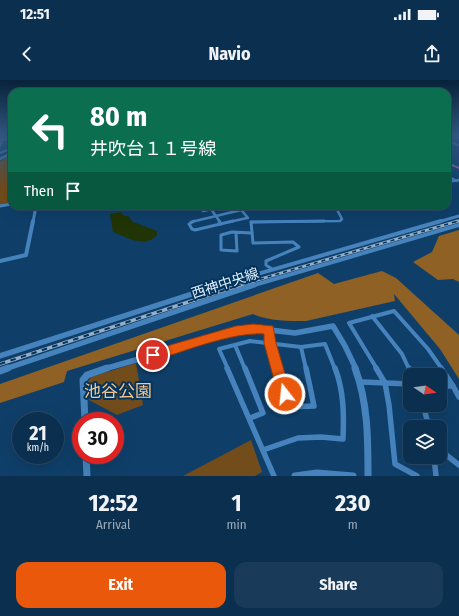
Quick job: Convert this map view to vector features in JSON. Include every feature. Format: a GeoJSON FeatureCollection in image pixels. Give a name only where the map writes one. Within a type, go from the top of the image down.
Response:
{"type":"FeatureCollection","features":[{"type":"Feature","properties":{"kind":"street"},"geometry":{"type":"LineString","coordinates":[[0,261],[26,255],[35,210]]}},
{"type":"Feature","properties":{"kind":"street"},"geometry":{"type":"LineString","coordinates":[[211,210],[221,224]]}},
{"type":"Feature","properties":{"kind":"street"},"geometry":{"type":"LineString","coordinates":[[247,218],[195,230],[192,229],[189,224],[191,222],[241,210],[251,222],[253,243],[293,242],[298,245],[299,247],[297,249],[266,261],[266,265],[272,269]]}},
{"type":"Feature","properties":{"kind":"street"},"geometry":{"type":"LineString","coordinates":[[251,222],[340,221],[342,219],[337,210]]}},
{"type":"Feature","properties":{"kind":"street"},"geometry":{"type":"LineString","coordinates":[[422,226],[459,215]]}},
{"type":"Feature","properties":{"kind":"street","name":"西神中央線"},"geometry":{"type":"LineString","coordinates":[[0,355],[272,269],[459,215]]}},
{"type":"Feature","properties":{"kind":"street","name":"西神中央線"},"geometry":{"type":"LineString","coordinates":[[0,371],[270,280],[459,226]]}},
{"type":"Feature","properties":{"kind":"street"},"geometry":{"type":"LineString","coordinates":[[236,233],[237,251],[221,250],[221,235],[225,233],[252,232]]}},
{"type":"Feature","properties":{"kind":"street"},"geometry":{"type":"LineString","coordinates":[[417,476],[394,464],[389,405],[385,383],[349,323],[394,311],[428,349],[459,397]]}},
{"type":"Feature","properties":{"kind":"street"},"geometry":{"type":"LineString","coordinates":[[372,316],[402,354],[409,368]]}},
{"type":"Feature","properties":{"kind":"street"},"geometry":{"type":"LineString","coordinates":[[84,412],[83,380],[87,375],[236,331],[253,328],[294,333],[312,332],[333,326],[353,360],[362,382],[366,402],[368,428],[368,476]]}},
{"type":"Feature","properties":{"kind":"street"},"geometry":{"type":"LineString","coordinates":[[269,330],[270,343],[288,407],[314,406],[301,348]]}},
{"type":"Feature","properties":{"kind":"street"},"geometry":{"type":"LineString","coordinates":[[263,450],[298,438],[321,437],[343,439],[344,415],[340,382],[326,344],[301,348],[250,341],[219,349],[274,476]]}},
{"type":"Feature","properties":{"kind":"street"},"geometry":{"type":"LineString","coordinates":[[235,345],[263,413],[250,418]]}},
{"type":"Feature","properties":{"kind":"street"},"geometry":{"type":"LineString","coordinates":[[362,382],[403,384]]}},
{"type":"Feature","properties":{"kind":"street"},"geometry":{"type":"LineString","coordinates":[[447,386],[453,386]]}},
{"type":"Feature","properties":{"kind":"street"},"geometry":{"type":"LineString","coordinates":[[447,456],[459,465]]}},
{"type":"Feature","properties":{"kind":"street"},"geometry":{"type":"LineString","coordinates":[[86,464],[87,476]]}},
{"type":"Feature","properties":{"kind":"street"},"geometry":{"type":"LineString","coordinates":[[435,464],[436,476]]}},
{"type":"Feature","properties":{"kind":"street"},"geometry":{"type":"LineString","coordinates":[[295,476],[307,472],[353,476]]}},
{"type":"Feature","properties":{"kind":"green space"},"geometry":{"type":"Polygon","coordinates":[[[8,157],[8,204],[0,205],[0,161],[8,157]]]}},
{"type":"Feature","properties":{"kind":"green space","name":"池谷公園"},"geometry":{"type":"Polygon","coordinates":[[[136,363],[143,405],[124,412],[111,412],[89,400],[87,383],[91,377],[136,363]]]}},
{"type":"Feature","properties":{"kind":"green space"},"geometry":{"type":"Polygon","coordinates":[[[251,440],[262,472],[255,476],[183,476],[251,440]]]}},
{"type":"Feature","properties":{"kind":"shaded area"},"geometry":{"type":"Polygon","coordinates":[[[121,212],[124,216],[128,216],[133,222],[155,230],[157,235],[152,239],[141,242],[129,239],[113,232],[110,214],[121,212]]]}},
{"type":"Feature","properties":{"kind":"shaded area"},"geometry":{"type":"Polygon","coordinates":[[[459,230],[459,282],[453,279],[438,280],[413,262],[432,252],[439,236],[459,230]]]}},
{"type":"Feature","properties":{"kind":"shaded area"},"geometry":{"type":"Polygon","coordinates":[[[382,271],[396,278],[459,335],[459,379],[440,349],[394,294],[395,301],[306,321],[286,321],[253,314],[67,371],[64,382],[0,403],[0,384],[318,273],[334,284],[382,271]]]}},
{"type":"Feature","properties":{"kind":"railway"},"geometry":{"type":"LineString","coordinates":[[237,286],[458,221]]}},
{"type":"Feature","properties":{"kind":"railway"},"geometry":{"type":"LineString","coordinates":[[455,222],[459,221]]}},
{"type":"Feature","properties":{"kind":"railway"},"geometry":{"type":"LineString","coordinates":[[0,364],[240,285]]}},
{"type":"Feature","properties":{"kind":"route"},"geometry":{"type":"LineString","coordinates":[[153,355],[236,331],[253,328],[269,330],[270,343],[285,394]]}}]}
